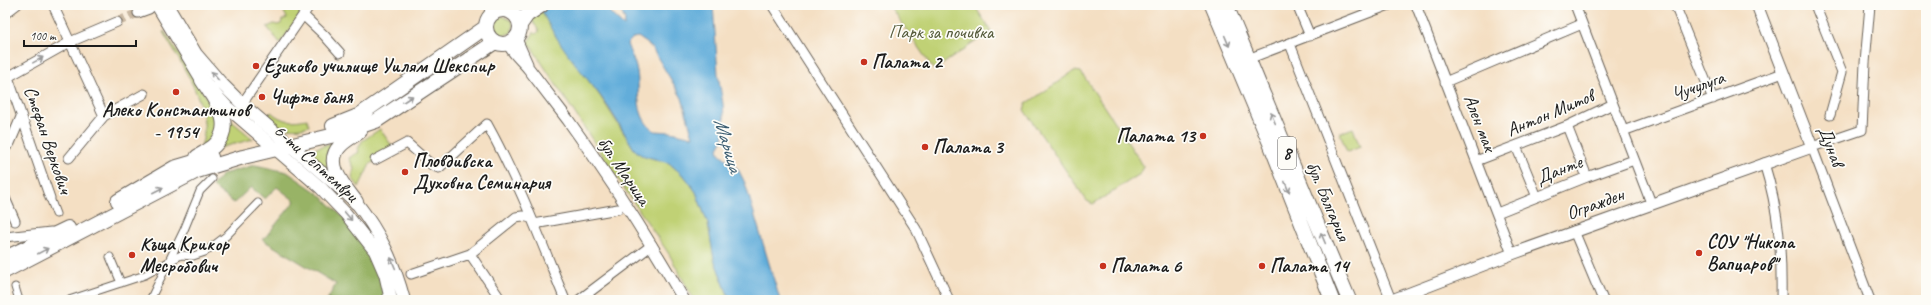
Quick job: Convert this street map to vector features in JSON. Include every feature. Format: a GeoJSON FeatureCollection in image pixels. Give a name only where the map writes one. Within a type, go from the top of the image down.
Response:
{"type":"FeatureCollection","features":[{"type":"Feature","properties":{"kind":"main road","name":"6-ти Септември"},"geometry":{"type":"LineString","coordinates":[[157,5],[202,80],[227,107],[321,188],[346,214],[375,251],[385,274],[392,300]]}},
{"type":"Feature","properties":{"kind":"main road","name":"6-ти Септември"},"geometry":{"type":"LineString","coordinates":[[167,5],[196,54],[221,83],[242,104],[274,146],[356,202],[369,218],[385,245],[396,271],[404,300]]}},
{"type":"Feature","properties":{"kind":"main road"},"geometry":{"type":"LineString","coordinates":[[5,271],[198,171],[325,130],[358,116],[507,13],[542,5]]}},
{"type":"Feature","properties":{"kind":"main road","name":"8"},"geometry":{"type":"LineString","coordinates":[[1212,5],[1270,143],[1332,300]]}},
{"type":"Feature","properties":{"kind":"main road","name":"бул. България"},"geometry":{"type":"LineString","coordinates":[[1226,5],[1348,300]]}},
{"type":"Feature","properties":{"kind":"main road"},"geometry":{"type":"LineString","coordinates":[[356,202],[339,179],[334,166],[334,156],[339,146],[376,121],[506,41],[519,35],[507,13]]}},
{"type":"Feature","properties":{"kind":"main road"},"geometry":{"type":"LineString","coordinates":[[506,41],[489,36],[507,13]]}},
{"type":"Feature","properties":{"kind":"main road"},"geometry":{"type":"LineString","coordinates":[[5,258],[68,228],[174,168],[195,158],[215,145],[222,136],[225,126],[222,112],[202,80]]}},
{"type":"Feature","properties":{"kind":"main road"},"geometry":{"type":"LineString","coordinates":[[174,168],[222,153],[274,146],[335,135],[376,121]]}},
{"type":"Feature","properties":{"kind":"street"},"geometry":{"type":"LineString","coordinates":[[5,15],[18,5]]}},
{"type":"Feature","properties":{"kind":"street"},"geometry":{"type":"LineString","coordinates":[[53,5],[104,116]]}},
{"type":"Feature","properties":{"kind":"street"},"geometry":{"type":"LineString","coordinates":[[138,13],[149,9],[153,5]]}},
{"type":"Feature","properties":{"kind":"street"},"geometry":{"type":"LineString","coordinates":[[242,104],[310,5]]}},
{"type":"Feature","properties":{"kind":"street"},"geometry":{"type":"LineString","coordinates":[[772,5],[916,229],[949,300]]}},
{"type":"Feature","properties":{"kind":"street"},"geometry":{"type":"LineString","coordinates":[[1297,5],[1310,36]]}},
{"type":"Feature","properties":{"kind":"street"},"geometry":{"type":"LineString","coordinates":[[1248,59],[1389,5]]}},
{"type":"Feature","properties":{"kind":"street","name":"Ален мак"},"geometry":{"type":"LineString","coordinates":[[1416,5],[1512,254]]}},
{"type":"Feature","properties":{"kind":"street"},"geometry":{"type":"LineString","coordinates":[[1574,5],[1624,130],[1651,203]]}},
{"type":"Feature","properties":{"kind":"street"},"geometry":{"type":"LineString","coordinates":[[1675,5],[1713,99]]}},
{"type":"Feature","properties":{"kind":"street","name":"Дунав"},"geometry":{"type":"LineString","coordinates":[[1756,5],[1870,300]]}},
{"type":"Feature","properties":{"kind":"street"},"geometry":{"type":"LineString","coordinates":[[1815,5],[1842,72],[1830,116]]}},
{"type":"Feature","properties":{"kind":"street"},"geometry":{"type":"LineString","coordinates":[[1812,147],[1862,130],[1865,63],[1870,5]]}},
{"type":"Feature","properties":{"kind":"street"},"geometry":{"type":"LineString","coordinates":[[303,15],[340,53]]}},
{"type":"Feature","properties":{"kind":"street"},"geometry":{"type":"LineString","coordinates":[[7,76],[70,42],[117,22]]}},
{"type":"Feature","properties":{"kind":"street"},"geometry":{"type":"LineString","coordinates":[[1445,82],[1582,24]]}},
{"type":"Feature","properties":{"kind":"street","name":"бул. Марица"},"geometry":{"type":"LineString","coordinates":[[506,41],[570,124],[652,245],[684,300]]}},
{"type":"Feature","properties":{"kind":"street"},"geometry":{"type":"LineString","coordinates":[[1290,44],[1392,300]]}},
{"type":"Feature","properties":{"kind":"street","name":"Чучулуга"},"geometry":{"type":"LineString","coordinates":[[1624,130],[1783,73]]}},
{"type":"Feature","properties":{"kind":"street","name":"Стефан Веркович"},"geometry":{"type":"LineString","coordinates":[[7,76],[56,214]]}},
{"type":"Feature","properties":{"kind":"street"},"geometry":{"type":"LineString","coordinates":[[69,158],[104,116],[144,94]]}},
{"type":"Feature","properties":{"kind":"street","name":"Антон Митов"},"geometry":{"type":"LineString","coordinates":[[1476,161],[1567,126],[1613,104]]}},
{"type":"Feature","properties":{"kind":"street"},"geometry":{"type":"LineString","coordinates":[[5,148],[10,143],[21,117]]}},
{"type":"Feature","properties":{"kind":"street"},"geometry":{"type":"LineString","coordinates":[[375,160],[406,143],[433,166],[439,168],[487,124],[498,143],[533,221],[565,300]]}},
{"type":"Feature","properties":{"kind":"street"},"geometry":{"type":"LineString","coordinates":[[1567,126],[1587,177]]}},
{"type":"Feature","properties":{"kind":"street"},"geometry":{"type":"LineString","coordinates":[[1516,146],[1537,197]]}},
{"type":"Feature","properties":{"kind":"street","name":"Огражден"},"geometry":{"type":"LineString","coordinates":[[1392,300],[1574,231],[1812,147]]}},
{"type":"Feature","properties":{"kind":"street","name":"Данте"},"geometry":{"type":"LineString","coordinates":[[1496,213],[1634,160]]}},
{"type":"Feature","properties":{"kind":"street"},"geometry":{"type":"LineString","coordinates":[[1764,163],[1774,194],[1781,240],[1781,300]]}},
{"type":"Feature","properties":{"kind":"street"},"geometry":{"type":"LineString","coordinates":[[150,300],[184,230],[200,191],[212,179]]}},
{"type":"Feature","properties":{"kind":"street"},"geometry":{"type":"LineString","coordinates":[[5,198],[15,221]]}},
{"type":"Feature","properties":{"kind":"street"},"geometry":{"type":"LineString","coordinates":[[68,300],[145,275],[181,255],[193,256],[205,252],[226,236],[258,203]]}},
{"type":"Feature","properties":{"kind":"street"},"geometry":{"type":"LineString","coordinates":[[411,274],[470,254],[516,217],[522,216],[533,221],[618,209]]}},
{"type":"Feature","properties":{"kind":"street"},"geometry":{"type":"LineString","coordinates":[[5,237],[43,234],[68,228]]}},
{"type":"Feature","properties":{"kind":"street"},"geometry":{"type":"LineString","coordinates":[[1574,231],[1603,300]]}},
{"type":"Feature","properties":{"kind":"street"},"geometry":{"type":"LineString","coordinates":[[579,300],[652,245]]}},
{"type":"Feature","properties":{"kind":"street"},"geometry":{"type":"LineString","coordinates":[[470,254],[501,300]]}},
{"type":"Feature","properties":{"kind":"street"},"geometry":{"type":"LineString","coordinates":[[110,257],[121,283]]}},
{"type":"Feature","properties":{"kind":"street"},"geometry":{"type":"LineString","coordinates":[[15,287],[19,300]]}},
{"type":"Feature","properties":{"kind":"green space"},"geometry":{"type":"Polygon","coordinates":[[[285,5],[303,6],[299,17],[280,43],[267,27],[274,24],[281,24],[282,20],[287,18],[282,8],[285,5]]]}},
{"type":"Feature","properties":{"kind":"green space"},"geometry":{"type":"Polygon","coordinates":[[[522,5],[539,5],[555,35],[600,96],[634,149],[641,155],[669,163],[686,178],[696,192],[708,224],[714,259],[730,300],[694,300],[669,254],[528,42],[534,32],[536,34],[539,31],[522,5]]]}},
{"type":"Feature","properties":{"kind":"green space","name":"Парк за почивка"},"geometry":{"type":"Polygon","coordinates":[[[889,5],[974,5],[991,31],[934,70],[889,5]]]}},
{"type":"Feature","properties":{"kind":"green space"},"geometry":{"type":"Polygon","coordinates":[[[503,16],[512,21],[513,27],[511,33],[501,36],[496,33],[493,27],[497,18],[503,16]]]}},
{"type":"Feature","properties":{"kind":"green space"},"geometry":{"type":"Polygon","coordinates":[[[164,31],[222,121],[212,142],[201,146],[204,132],[200,102],[194,87],[163,32],[164,31]]]}},
{"type":"Feature","properties":{"kind":"green space"},"geometry":{"type":"Polygon","coordinates":[[[1074,71],[1081,72],[1144,167],[1140,174],[1093,204],[1087,201],[1024,110],[1026,104],[1074,71]]]}},
{"type":"Feature","properties":{"kind":"green space"},"geometry":{"type":"Polygon","coordinates":[[[271,112],[279,118],[288,120],[297,121],[307,119],[309,126],[292,129],[286,128],[267,117],[271,112]]]}},
{"type":"Feature","properties":{"kind":"green space"},"geometry":{"type":"Polygon","coordinates":[[[229,119],[253,139],[219,148],[229,119]]]}},
{"type":"Feature","properties":{"kind":"green space"},"geometry":{"type":"Polygon","coordinates":[[[1353,128],[1360,147],[1347,152],[1340,133],[1353,128]]]}},
{"type":"Feature","properties":{"kind":"green space"},"geometry":{"type":"Polygon","coordinates":[[[380,129],[394,149],[370,164],[359,187],[352,178],[354,168],[349,158],[359,152],[358,149],[362,141],[380,129]]]}},
{"type":"Feature","properties":{"kind":"green space"},"geometry":{"type":"Polygon","coordinates":[[[335,142],[330,171],[307,151],[335,142]]]}},
{"type":"Feature","properties":{"kind":"green space"},"geometry":{"type":"Polygon","coordinates":[[[255,165],[287,172],[319,194],[343,217],[377,263],[389,300],[327,300],[336,284],[263,240],[295,201],[277,187],[265,199],[251,187],[234,203],[212,186],[223,174],[255,165]]]}},
{"type":"Feature","properties":{"kind":"water"},"geometry":{"type":"Polygon","coordinates":[[[539,5],[606,5],[611,14],[624,26],[625,21],[619,5],[713,5],[718,74],[723,104],[725,130],[723,139],[718,148],[719,153],[738,169],[745,183],[780,300],[730,300],[714,259],[708,224],[696,192],[686,178],[669,163],[641,155],[634,149],[608,107],[566,51],[551,29],[539,5]],[[638,37],[633,38],[627,44],[637,71],[639,104],[644,119],[648,126],[655,131],[671,132],[693,137],[682,98],[648,44],[638,37]]]}},
{"type":"Feature","properties":{"kind":"tunnel"},"geometry":{"type":"LineString","coordinates":[[117,22],[138,13]]}},
{"type":"Feature","properties":{"kind":"place","name":"Палата 2"},"geometry":{"type":"Point","coordinates":[864,62]}},
{"type":"Feature","properties":{"kind":"place","name":"Езиково училище Уилям Шекспир"},"geometry":{"type":"Point","coordinates":[256,66]}},
{"type":"Feature","properties":{"kind":"place","name":"Алеко Константинов - 1954"},"geometry":{"type":"Point","coordinates":[176,92]}},
{"type":"Feature","properties":{"kind":"place","name":"Чифте баня"},"geometry":{"type":"Point","coordinates":[262,97]}},
{"type":"Feature","properties":{"kind":"place","name":"Палата 13"},"geometry":{"type":"Point","coordinates":[1203,136]}},
{"type":"Feature","properties":{"kind":"place","name":"Палата 3"},"geometry":{"type":"Point","coordinates":[925,147]}},
{"type":"Feature","properties":{"kind":"place","name":"Пловдивска Духовна Семинария"},"geometry":{"type":"Point","coordinates":[405,172]}},
{"type":"Feature","properties":{"kind":"place","name":"СОУ \"Никола Вапцаров\""},"geometry":{"type":"Point","coordinates":[1699,253]}},
{"type":"Feature","properties":{"kind":"place","name":"Kъща Крикор Месробович"},"geometry":{"type":"Point","coordinates":[132,255]}},
{"type":"Feature","properties":{"kind":"place","name":"Палата 6"},"geometry":{"type":"Point","coordinates":[1103,266]}},
{"type":"Feature","properties":{"kind":"place","name":"Палата 14"},"geometry":{"type":"Point","coordinates":[1262,266]}},
{"type":"Feature","properties":{"kind":"water label","name":"Марица"},"geometry":{"type":"Point","coordinates":[728,145]}}]}
